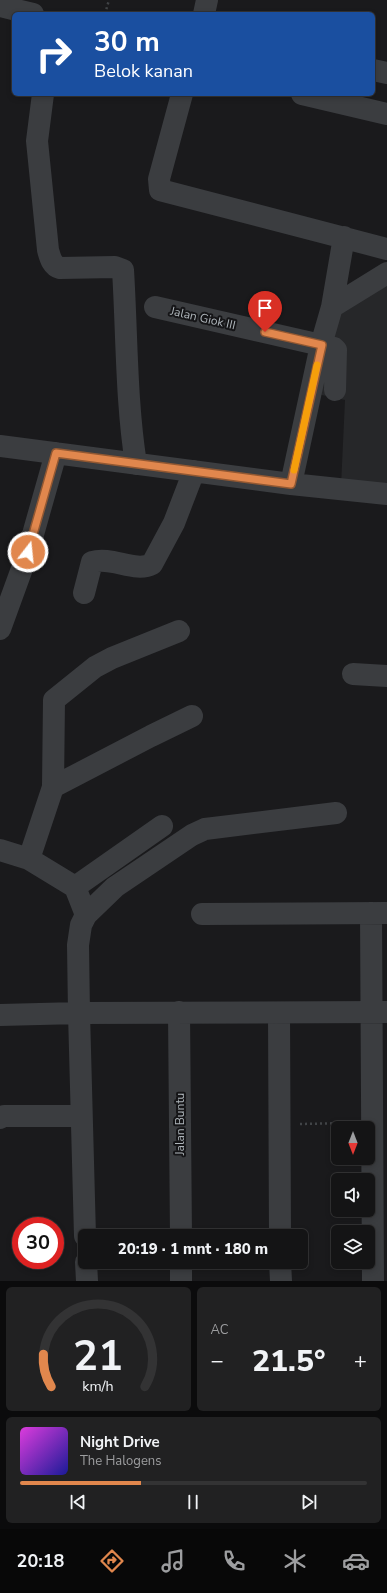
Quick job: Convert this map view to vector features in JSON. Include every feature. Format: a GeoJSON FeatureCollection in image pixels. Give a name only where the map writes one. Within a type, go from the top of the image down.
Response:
{"type":"FeatureCollection","features":[{"type":"Feature","properties":{"kind":"street"},"geometry":{"type":"LineString","coordinates":[[204,12],[207,0]]}},
{"type":"Feature","properties":{"kind":"street"},"geometry":{"type":"LineString","coordinates":[[0,6],[25,12]]}},
{"type":"Feature","properties":{"kind":"street"},"geometry":{"type":"LineString","coordinates":[[375,70],[387,73]]}},
{"type":"Feature","properties":{"kind":"street"},"geometry":{"type":"LineString","coordinates":[[43,96],[37,141],[48,250],[51,260],[56,267],[60,268],[115,267],[123,270],[128,382],[136,464]]}},
{"type":"Feature","properties":{"kind":"street"},"geometry":{"type":"LineString","coordinates":[[181,96],[159,179],[160,190],[387,249]]}},
{"type":"Feature","properties":{"kind":"street"},"geometry":{"type":"LineString","coordinates":[[310,96],[387,114]]}},
{"type":"Feature","properties":{"kind":"street"},"geometry":{"type":"LineString","coordinates":[[291,484],[332,307],[344,237]]}},
{"type":"Feature","properties":{"kind":"street"},"geometry":{"type":"LineString","coordinates":[[332,307],[387,274]]}},
{"type":"Feature","properties":{"kind":"street","name":"Jalan Giok III"},"geometry":{"type":"LineString","coordinates":[[155,307],[322,345]]}},
{"type":"Feature","properties":{"kind":"street"},"geometry":{"type":"LineString","coordinates":[[322,345],[334,348],[336,350],[335,390]]}},
{"type":"Feature","properties":{"kind":"street"},"geometry":{"type":"LineString","coordinates":[[0,446],[194,472],[387,494]]}},
{"type":"Feature","properties":{"kind":"street"},"geometry":{"type":"LineString","coordinates":[[0,629],[28,552],[56,453]]}},
{"type":"Feature","properties":{"kind":"street"},"geometry":{"type":"LineString","coordinates":[[84,593],[92,562],[106,560],[142,567],[152,564],[174,523],[194,472]]}},
{"type":"Feature","properties":{"kind":"street"},"geometry":{"type":"LineString","coordinates":[[29,859],[53,787],[54,700],[96,667],[112,658],[179,631]]}},
{"type":"Feature","properties":{"kind":"street"},"geometry":{"type":"LineString","coordinates":[[353,674],[387,676]]}},
{"type":"Feature","properties":{"kind":"street"},"geometry":{"type":"LineString","coordinates":[[53,787],[192,716]]}},
{"type":"Feature","properties":{"kind":"street"},"geometry":{"type":"LineString","coordinates":[[85,1229],[78,945],[81,925],[86,915],[115,887],[192,835],[205,829],[336,813]]}},
{"type":"Feature","properties":{"kind":"street"},"geometry":{"type":"LineString","coordinates":[[75,886],[162,826]]}},
{"type":"Feature","properties":{"kind":"street"},"geometry":{"type":"LineString","coordinates":[[0,850],[29,859],[75,886],[86,915]]}},
{"type":"Feature","properties":{"kind":"street"},"geometry":{"type":"LineString","coordinates":[[202,914],[379,913],[379,1012],[373,1281]]}},
{"type":"Feature","properties":{"kind":"street"},"geometry":{"type":"LineString","coordinates":[[0,1015],[179,1012],[379,1012]]}},
{"type":"Feature","properties":{"kind":"street","name":"Jalan Buntu"},"geometry":{"type":"LineString","coordinates":[[179,1012],[181,1229]]}},
{"type":"Feature","properties":{"kind":"street"},"geometry":{"type":"LineString","coordinates":[[279,1013],[280,1229]]}},
{"type":"Feature","properties":{"kind":"street"},"geometry":{"type":"LineString","coordinates":[[0,1118],[4,1116],[81,1116]]}},
{"type":"Feature","properties":{"kind":"street"},"geometry":{"type":"LineString","coordinates":[[86,1269],[87,1281]]}},
{"type":"Feature","properties":{"kind":"street"},"geometry":{"type":"LineString","coordinates":[[181,1269],[182,1281]]}},
{"type":"Feature","properties":{"kind":"street"},"geometry":{"type":"LineString","coordinates":[[280,1269],[280,1281]]}},
{"type":"Feature","properties":{"kind":"path"},"geometry":{"type":"LineString","coordinates":[[106,12],[109,0]]}},
{"type":"Feature","properties":{"kind":"path"},"geometry":{"type":"LineString","coordinates":[[279,1124],[348,1123],[377,1114]]}},
{"type":"Feature","properties":{"kind":"shaded area"},"geometry":{"type":"Polygon","coordinates":[[[387,281],[387,490],[341,486],[345,400],[317,394],[337,311],[387,281]]]}},
{"type":"Feature","properties":{"kind":"slow traffic"},"geometry":{"type":"LineString","coordinates":[[294,470],[317,365]]}},
{"type":"Feature","properties":{"kind":"route"},"geometry":{"type":"LineString","coordinates":[[28,552],[56,453],[291,484],[322,345],[265,332]]}}]}
